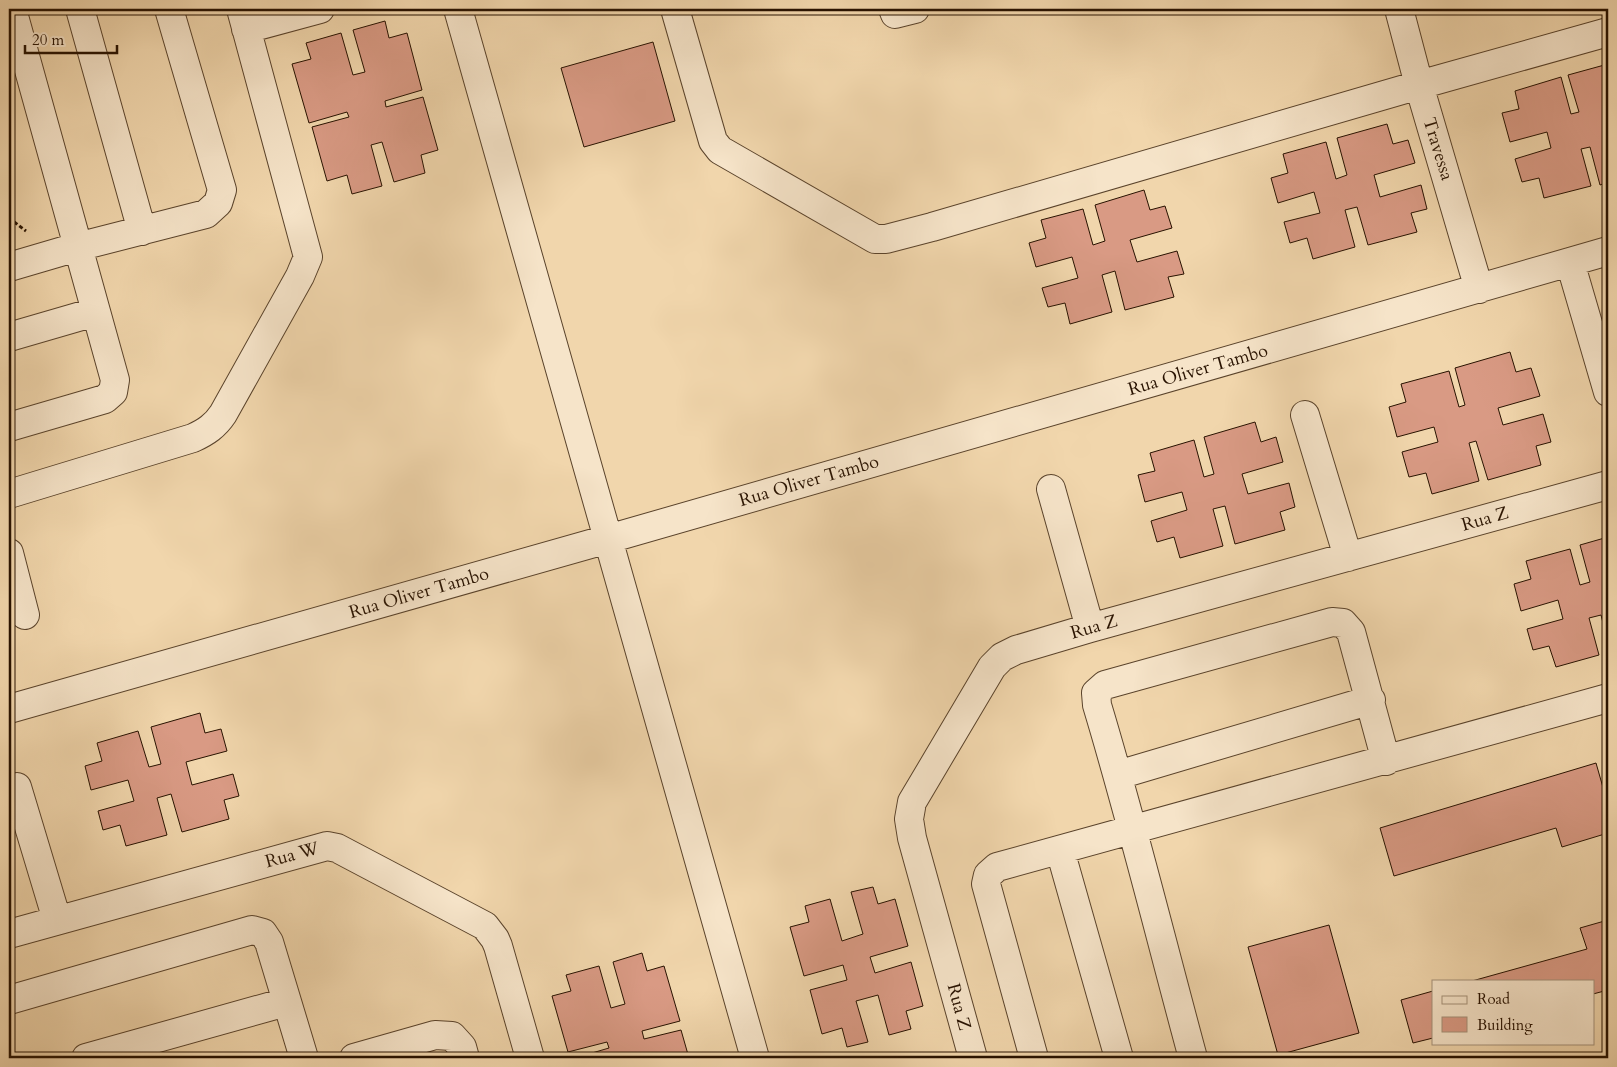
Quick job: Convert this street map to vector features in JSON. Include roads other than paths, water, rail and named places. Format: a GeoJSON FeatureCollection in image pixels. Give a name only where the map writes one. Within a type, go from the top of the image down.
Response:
{"type":"FeatureCollection","features":[{"type":"Feature","properties":{"kind":"street"},"geometry":{"type":"LineString","coordinates":[[9,427],[105,399],[113,392],[115,380],[12,9]]}},
{"type":"Feature","properties":{"kind":"street"},"geometry":{"type":"LineString","coordinates":[[80,9],[142,231]]}},
{"type":"Feature","properties":{"kind":"street"},"geometry":{"type":"LineString","coordinates":[[9,267],[77,247],[206,214],[218,203],[222,190],[169,9]]}},
{"type":"Feature","properties":{"kind":"street"},"geometry":{"type":"LineString","coordinates":[[9,494],[193,438],[216,424],[223,414],[300,276],[308,258],[243,19],[320,9]]}},
{"type":"Feature","properties":{"kind":"street"},"geometry":{"type":"LineString","coordinates":[[458,9],[755,1058]]}},
{"type":"Feature","properties":{"kind":"street"},"geometry":{"type":"LineString","coordinates":[[675,9],[713,141],[720,150],[875,239],[886,239],[932,227],[1608,32]]}},
{"type":"Feature","properties":{"kind":"street"},"geometry":{"type":"LineString","coordinates":[[893,9],[894,14],[915,9]]}},
{"type":"Feature","properties":{"kind":"street","name":"Travessa"},"geometry":{"type":"LineString","coordinates":[[1399,9],[1419,85],[1480,289]]}},
{"type":"Feature","properties":{"kind":"street","name":"Rua Oliver Tambo"},"geometry":{"type":"LineString","coordinates":[[9,709],[608,539],[1608,251]]}},
{"type":"Feature","properties":{"kind":"street"},"geometry":{"type":"LineString","coordinates":[[1570,262],[1608,392]]}},
{"type":"Feature","properties":{"kind":"street"},"geometry":{"type":"LineString","coordinates":[[9,337],[95,312]]}},
{"type":"Feature","properties":{"kind":"street"},"geometry":{"type":"LineString","coordinates":[[1305,415],[1348,557]]}},
{"type":"Feature","properties":{"kind":"street","name":"Rua Z"},"geometry":{"type":"LineString","coordinates":[[973,1058],[912,838],[909,819],[912,802],[992,667],[1002,657],[1016,650],[1090,628],[1608,485]]}},
{"type":"Feature","properties":{"kind":"street"},"geometry":{"type":"LineString","coordinates":[[1051,489],[1090,628]]}},
{"type":"Feature","properties":{"kind":"street"},"geometry":{"type":"LineString","coordinates":[[9,553],[25,616]]}},
{"type":"Feature","properties":{"kind":"street"},"geometry":{"type":"LineString","coordinates":[[1192,1058],[1118,775],[1097,704],[1096,693],[1105,685],[1332,622],[1343,623],[1351,632],[1386,760]]}},
{"type":"Feature","properties":{"kind":"street"},"geometry":{"type":"LineString","coordinates":[[1034,1058],[986,884],[988,875],[997,867],[1608,698]]}},
{"type":"Feature","properties":{"kind":"street"},"geometry":{"type":"LineString","coordinates":[[1118,775],[1370,700]]}},
{"type":"Feature","properties":{"kind":"street"},"geometry":{"type":"LineString","coordinates":[[17,786],[57,920]]}},
{"type":"Feature","properties":{"kind":"street","name":"Rua W"},"geometry":{"type":"LineString","coordinates":[[9,934],[327,846],[336,848],[485,926],[498,946],[530,1058]]}},
{"type":"Feature","properties":{"kind":"street"},"geometry":{"type":"LineString","coordinates":[[1060,850],[1119,1058]]}},
{"type":"Feature","properties":{"kind":"street"},"geometry":{"type":"LineString","coordinates":[[9,1000],[252,930],[263,933],[269,942],[304,1058]]}},
{"type":"Feature","properties":{"kind":"street"},"geometry":{"type":"LineString","coordinates":[[86,1058],[286,1002]]}},
{"type":"Feature","properties":{"kind":"street"},"geometry":{"type":"LineString","coordinates":[[368,1056],[435,1035],[452,1036],[462,1047],[465,1058]]}}]}
